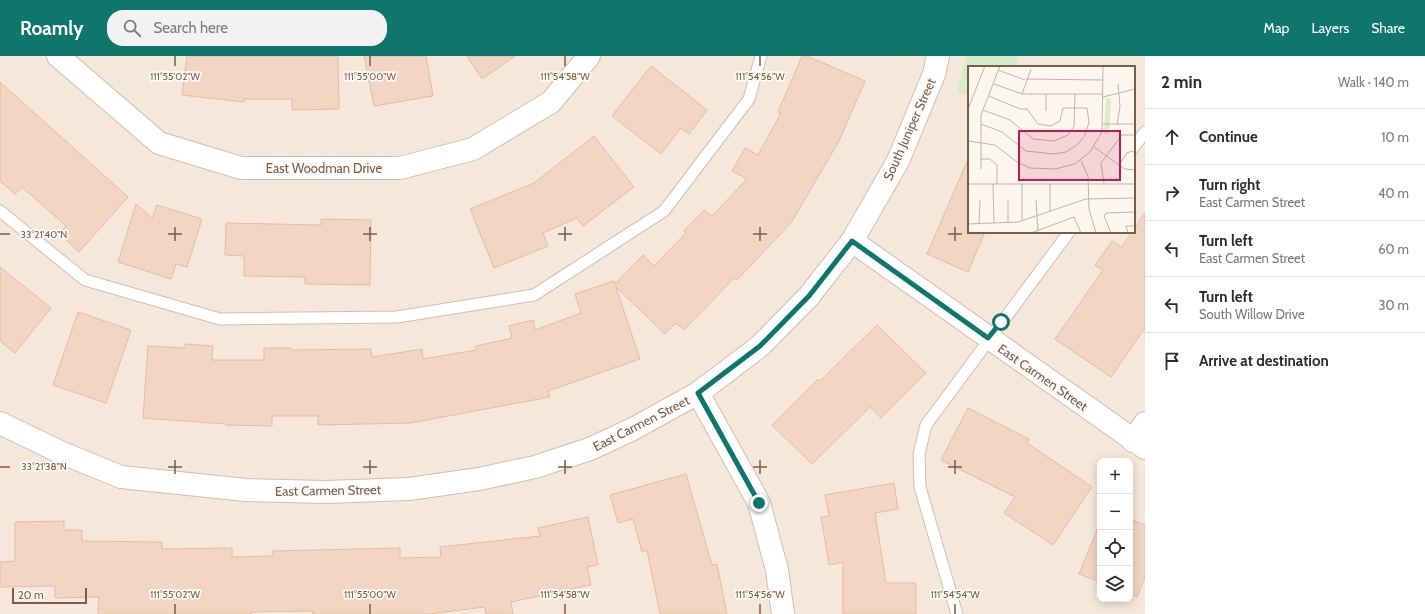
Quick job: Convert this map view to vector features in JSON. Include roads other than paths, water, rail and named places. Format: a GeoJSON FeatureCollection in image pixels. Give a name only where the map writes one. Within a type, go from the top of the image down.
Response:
{"type":"FeatureCollection","features":[{"type":"Feature","properties":{"kind":"street","name":"East Woodman Drive"},"geometry":{"type":"LineString","coordinates":[[58,56],[159,143],[241,168],[400,168],[473,149],[551,102],[589,56]]}},
{"type":"Feature","properties":{"kind":"street","name":"South Juniper Street"},"geometry":{"type":"LineString","coordinates":[[852,241],[898,161],[934,74],[938,56]]}},
{"type":"Feature","properties":{"kind":"street","name":"East Carmen Street"},"geometry":{"type":"LineString","coordinates":[[0,423],[60,452],[121,477],[246,490],[326,492],[408,489],[486,478],[535,467],[590,449],[633,429],[698,393],[760,346],[809,296],[852,241],[988,338],[1141,437]]}},
{"type":"Feature","properties":{"kind":"street"},"geometry":{"type":"LineString","coordinates":[[698,393],[759,503],[777,570],[783,614]]}},
{"type":"Feature","properties":{"kind":"lane"},"geometry":{"type":"LineString","coordinates":[[0,211],[85,280],[220,319],[397,317],[534,294],[664,211],[749,100],[761,56]]}},
{"type":"Feature","properties":{"kind":"lane"},"geometry":{"type":"LineString","coordinates":[[1135,146],[1145,132]]}},
{"type":"Feature","properties":{"kind":"lane"},"geometry":{"type":"LineString","coordinates":[[958,614],[920,487],[919,454],[926,425],[988,338],[1068,233]]}}]}
